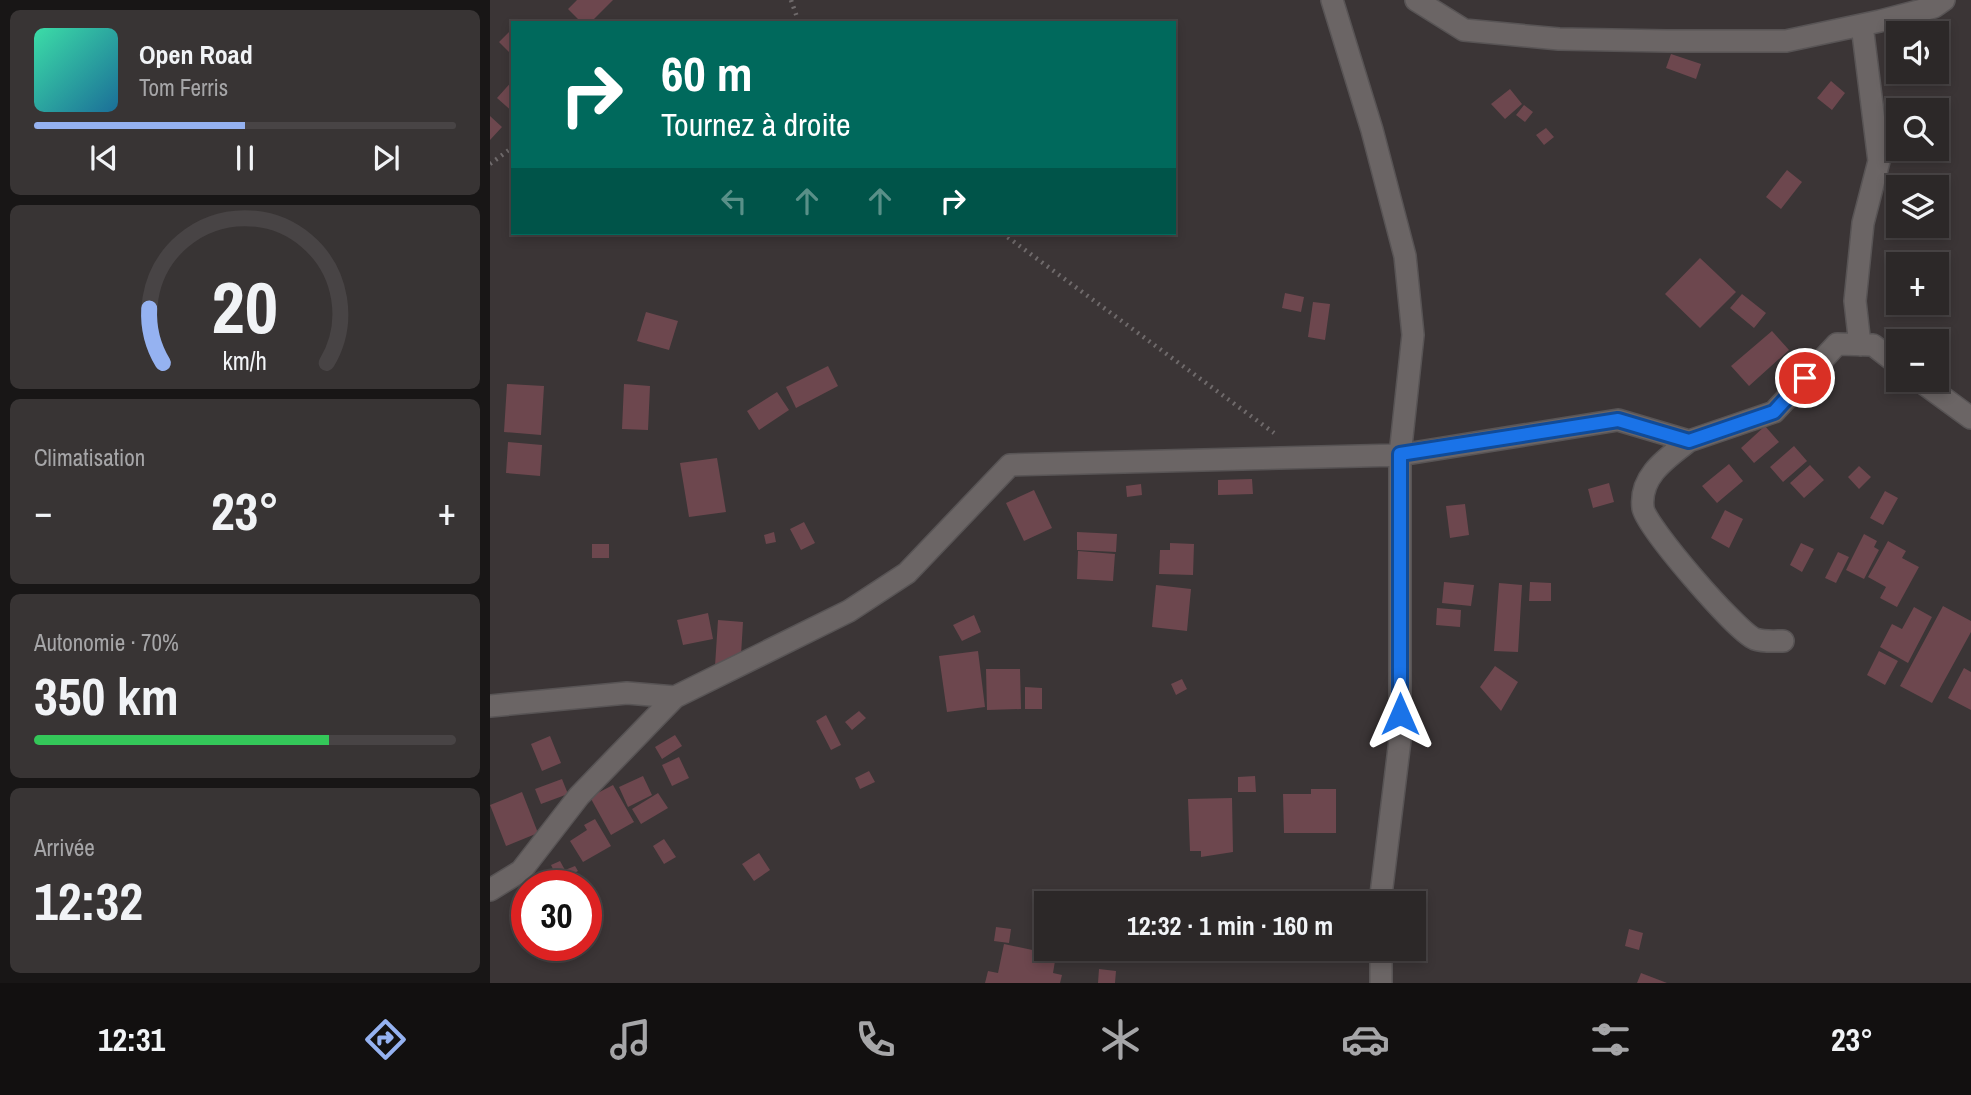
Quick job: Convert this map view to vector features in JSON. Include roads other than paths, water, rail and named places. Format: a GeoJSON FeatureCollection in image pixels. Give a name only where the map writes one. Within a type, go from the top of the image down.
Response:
{"type":"FeatureCollection","features":[{"type":"Feature","properties":{"kind":"street"},"geometry":{"type":"LineString","coordinates":[[1332,0],[1372,130],[1405,256],[1413,335],[1400,454],[1400,740],[1381,891]]}},
{"type":"Feature","properties":{"kind":"street"},"geometry":{"type":"LineString","coordinates":[[1416,0],[1464,30],[1559,39],[1786,41],[1934,7],[1944,0]]}},
{"type":"Feature","properties":{"kind":"street"},"geometry":{"type":"LineString","coordinates":[[1860,345],[1855,301],[1863,223],[1879,161],[1862,25]]}},
{"type":"Feature","properties":{"kind":"street"},"geometry":{"type":"LineString","coordinates":[[1783,641],[1755,639],[1716,603],[1655,531],[1643,510],[1646,483],[1661,462],[1689,441],[1774,412],[1837,344],[1872,345],[1886,355]]}},
{"type":"Feature","properties":{"kind":"street"},"geometry":{"type":"LineString","coordinates":[[1935,392],[1971,418]]}},
{"type":"Feature","properties":{"kind":"street"},"geometry":{"type":"LineString","coordinates":[[490,890],[521,871],[579,796],[675,697],[849,611],[907,573],[1010,465],[1400,454],[1618,420],[1689,441]]}},
{"type":"Feature","properties":{"kind":"street"},"geometry":{"type":"LineString","coordinates":[[490,706],[627,693],[675,697]]}},
{"type":"Feature","properties":{"kind":"street"},"geometry":{"type":"LineString","coordinates":[[1381,961],[1381,983]]}}]}
